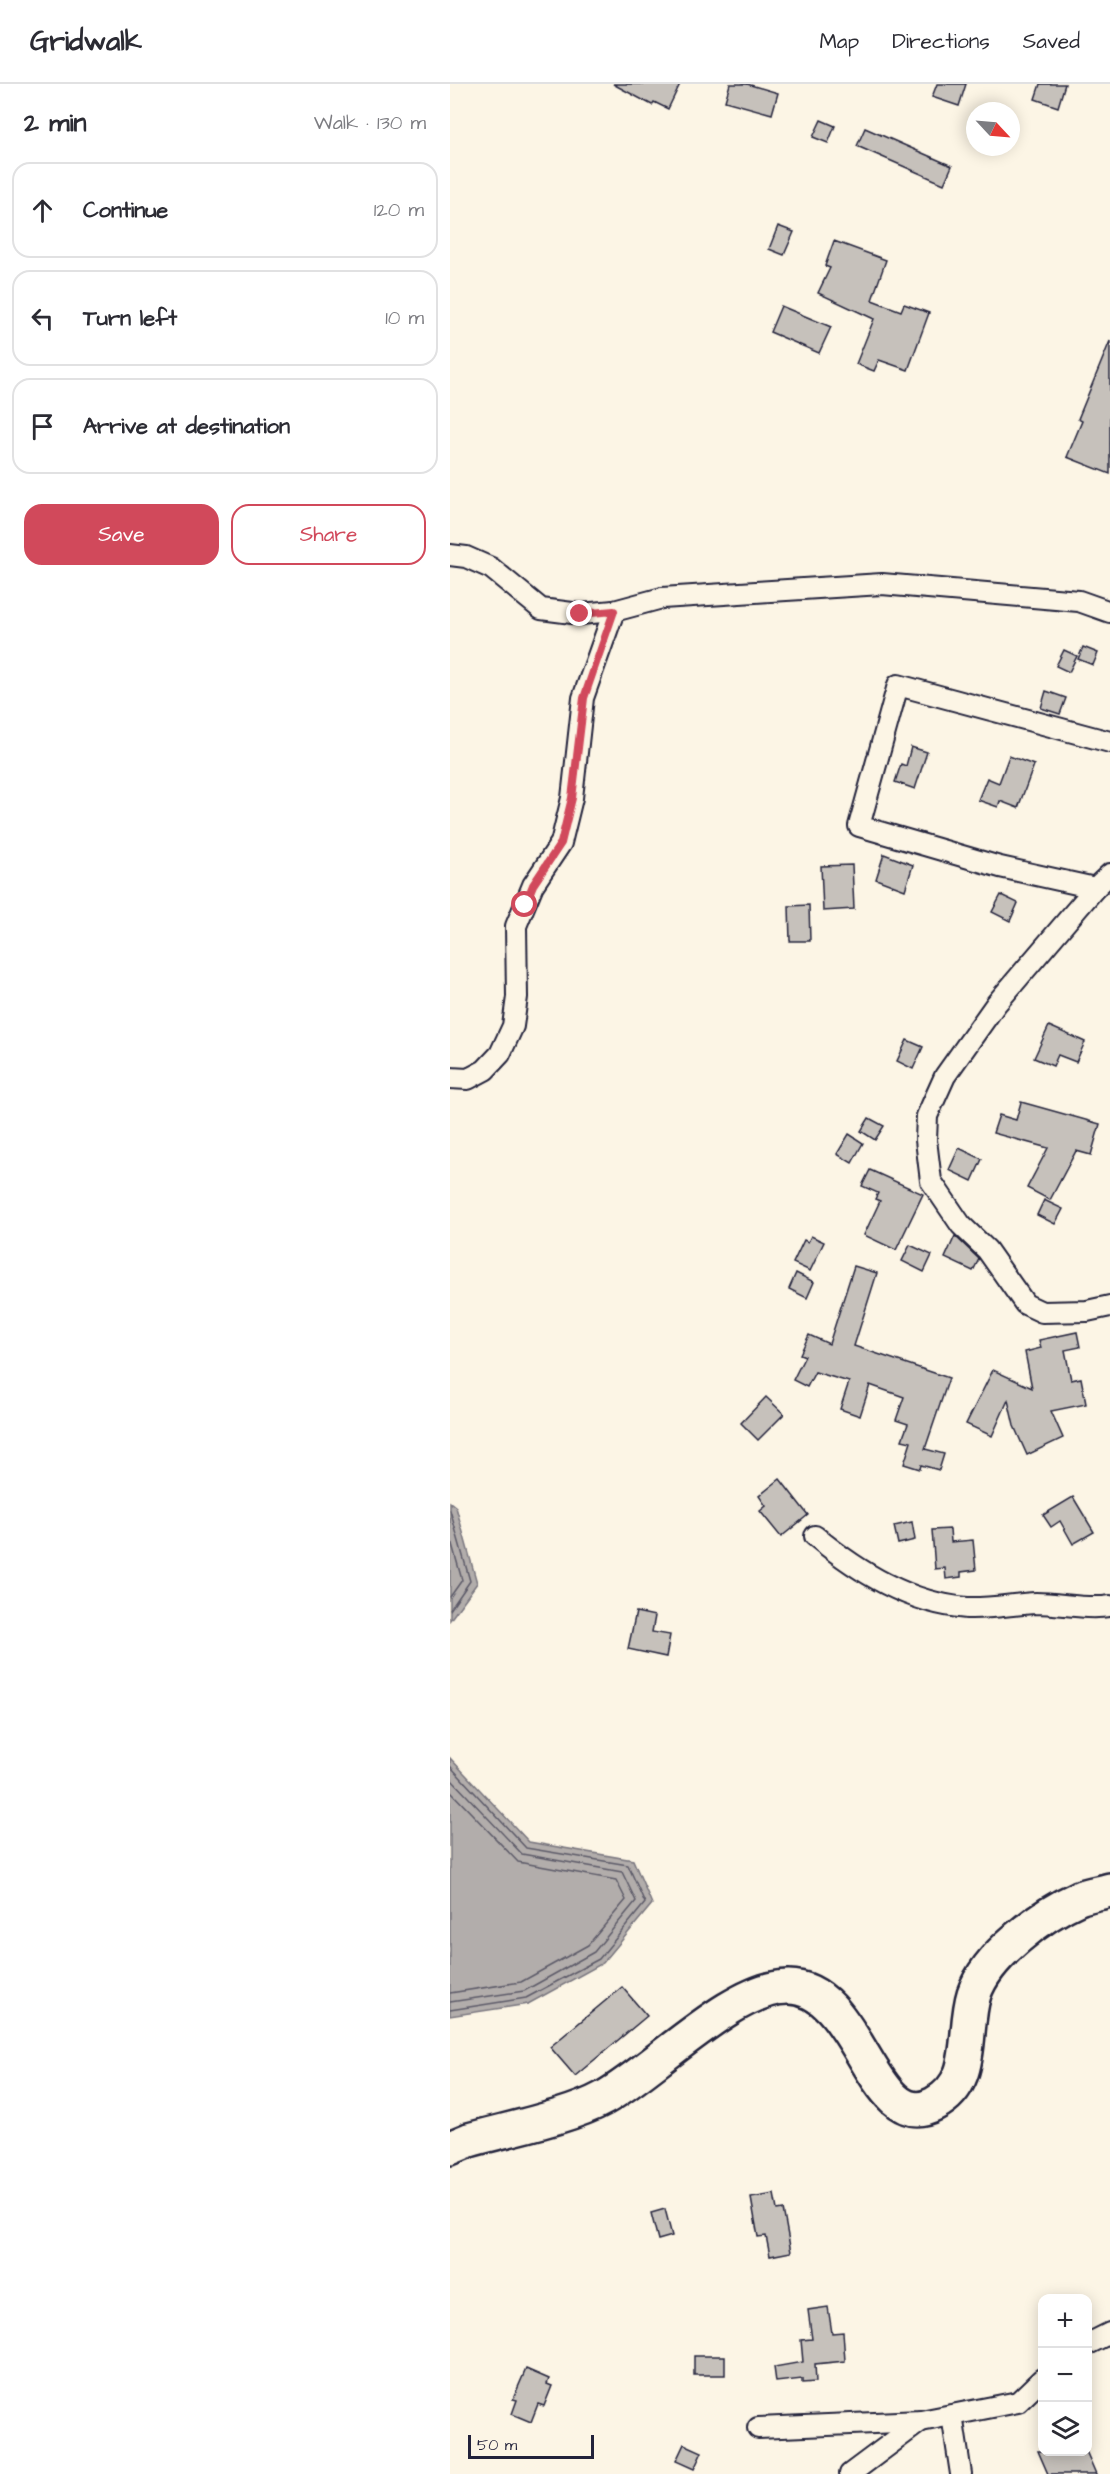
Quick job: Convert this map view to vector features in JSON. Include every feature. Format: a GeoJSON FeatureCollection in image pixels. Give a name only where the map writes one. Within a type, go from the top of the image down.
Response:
{"type":"FeatureCollection","features":[{"type":"Feature","properties":{"kind":"highway"},"geometry":{"type":"LineString","coordinates":[[450,2148],[602,2099],[724,2011],[771,1989],[786,1987],[816,1993],[828,2002],[842,2018],[888,2094],[910,2106],[923,2108],[933,2105],[945,2097],[962,2074],[968,2051],[975,1993],[992,1962],[1046,1917],[1080,1898],[1110,1890]]}},
{"type":"Feature","properties":{"kind":"street"},"geometry":{"type":"LineString","coordinates":[[450,555],[466,557],[491,568],[541,609],[580,614],[614,611],[662,598],[882,584],[1079,601],[1110,612]]}},
{"type":"Feature","properties":{"kind":"street"},"geometry":{"type":"LineString","coordinates":[[450,1078],[468,1079],[485,1070],[500,1054],[513,1026],[517,997],[516,926],[533,885],[561,843],[572,798],[584,698],[614,611]]}},
{"type":"Feature","properties":{"kind":"street"},"geometry":{"type":"LineString","coordinates":[[1095,888],[1000,867],[859,826],[898,685],[1110,742]]}},
{"type":"Feature","properties":{"kind":"street"},"geometry":{"type":"LineString","coordinates":[[1110,874],[1095,888],[996,1004],[945,1076],[927,1116],[926,1140],[931,1181],[961,1225],[987,1250],[1025,1304],[1042,1312],[1087,1311],[1110,1306]]}},
{"type":"Feature","properties":{"kind":"street"},"geometry":{"type":"LineString","coordinates":[[815,1536],[839,1556],[890,1587],[932,1603],[970,1608],[1039,1603],[1098,1608],[1110,1606]]}},
{"type":"Feature","properties":{"kind":"street"},"geometry":{"type":"LineString","coordinates":[[1092,2342],[1110,2333]]}},
{"type":"Feature","properties":{"kind":"street"},"geometry":{"type":"LineString","coordinates":[[758,2428],[921,2421],[1018,2402],[1038,2383]]}},
{"type":"Feature","properties":{"kind":"street"},"geometry":{"type":"LineString","coordinates":[[952,2415],[961,2474]]}},
{"type":"Feature","properties":{"kind":"street"},"geometry":{"type":"LineString","coordinates":[[850,2474],[921,2421]]}},
{"type":"Feature","properties":{"kind":"water"},"geometry":{"type":"Polygon","coordinates":[[[450,1502],[456,1507],[477,1583],[450,1620],[450,1502]]]}},
{"type":"Feature","properties":{"kind":"water"},"geometry":{"type":"Polygon","coordinates":[[[450,1758],[529,1842],[633,1860],[652,1904],[603,1963],[528,2004],[450,2016],[450,1758]]]}},
{"type":"Feature","properties":{"kind":"building"},"geometry":{"type":"Polygon","coordinates":[[[613,84],[680,84],[668,109],[654,102],[652,105],[613,84]]]}},
{"type":"Feature","properties":{"kind":"building"},"geometry":{"type":"Polygon","coordinates":[[[730,84],[747,84],[778,93],[772,114],[725,101],[730,84]]]}},
{"type":"Feature","properties":{"kind":"building"},"geometry":{"type":"Polygon","coordinates":[[[937,84],[966,84],[959,106],[932,97],[937,84]]]}},
{"type":"Feature","properties":{"kind":"building"},"geometry":{"type":"Polygon","coordinates":[[[1040,84],[1065,84],[1058,107],[1035,99],[1040,84]]]}},
{"type":"Feature","properties":{"kind":"building"},"geometry":{"type":"Polygon","coordinates":[[[821,120],[835,126],[828,143],[813,137],[821,120]]]}},
{"type":"Feature","properties":{"kind":"building"},"geometry":{"type":"Polygon","coordinates":[[[865,128],[952,166],[944,184],[857,146],[865,128]]]}},
{"type":"Feature","properties":{"kind":"building"},"geometry":{"type":"Polygon","coordinates":[[[778,226],[794,232],[784,255],[769,249],[778,226]]]}},
{"type":"Feature","properties":{"kind":"building"},"geometry":{"type":"Polygon","coordinates":[[[834,241],[886,260],[872,300],[901,311],[904,304],[929,313],[908,370],[879,360],[874,371],[856,364],[874,319],[818,293],[830,268],[825,266],[834,241]]]}},
{"type":"Feature","properties":{"kind":"building"},"geometry":{"type":"Polygon","coordinates":[[[781,306],[831,327],[819,353],[770,332],[781,306]]]}},
{"type":"Feature","properties":{"kind":"building"},"geometry":{"type":"Polygon","coordinates":[[[1110,341],[1110,474],[1067,457],[1082,421],[1078,419],[1110,341]]]}},
{"type":"Feature","properties":{"kind":"building"},"geometry":{"type":"Polygon","coordinates":[[[1083,647],[1098,653],[1093,665],[1078,659],[1083,647]]]}},
{"type":"Feature","properties":{"kind":"building"},"geometry":{"type":"Polygon","coordinates":[[[1064,650],[1077,656],[1069,672],[1056,666],[1064,650]]]}},
{"type":"Feature","properties":{"kind":"building"},"geometry":{"type":"Polygon","coordinates":[[[1046,691],[1066,698],[1060,714],[1041,708],[1046,691]]]}},
{"type":"Feature","properties":{"kind":"building"},"geometry":{"type":"Polygon","coordinates":[[[911,747],[927,752],[915,789],[895,782],[901,764],[906,766],[911,747]]]}},
{"type":"Feature","properties":{"kind":"building"},"geometry":{"type":"Polygon","coordinates":[[[1009,756],[1034,765],[1018,808],[1000,801],[998,807],[978,800],[987,778],[999,783],[1009,756]]]}},
{"type":"Feature","properties":{"kind":"building"},"geometry":{"type":"Polygon","coordinates":[[[884,854],[913,865],[905,890],[876,879],[884,854]]]}},
{"type":"Feature","properties":{"kind":"building"},"geometry":{"type":"Polygon","coordinates":[[[852,865],[854,909],[823,911],[821,866],[852,865]]]}},
{"type":"Feature","properties":{"kind":"building"},"geometry":{"type":"Polygon","coordinates":[[[1001,895],[1018,903],[1010,921],[992,912],[1001,895]]]}},
{"type":"Feature","properties":{"kind":"building"},"geometry":{"type":"Polygon","coordinates":[[[809,905],[810,941],[790,941],[789,906],[809,905]]]}},
{"type":"Feature","properties":{"kind":"building"},"geometry":{"type":"Polygon","coordinates":[[[1049,1026],[1085,1042],[1076,1062],[1058,1055],[1053,1066],[1034,1058],[1049,1026]]]}},
{"type":"Feature","properties":{"kind":"building"},"geometry":{"type":"Polygon","coordinates":[[[907,1040],[923,1047],[913,1069],[897,1061],[907,1040]]]}},
{"type":"Feature","properties":{"kind":"building"},"geometry":{"type":"Polygon","coordinates":[[[1021,1102],[1100,1124],[1091,1155],[1076,1151],[1050,1200],[1027,1188],[1048,1148],[993,1133],[999,1115],[1016,1120],[1021,1102]]]}},
{"type":"Feature","properties":{"kind":"building"},"geometry":{"type":"Polygon","coordinates":[[[869,1118],[884,1126],[875,1140],[861,1131],[869,1118]]]}},
{"type":"Feature","properties":{"kind":"building"},"geometry":{"type":"Polygon","coordinates":[[[849,1134],[863,1143],[852,1163],[837,1154],[849,1134]]]}},
{"type":"Feature","properties":{"kind":"building"},"geometry":{"type":"Polygon","coordinates":[[[959,1148],[982,1159],[972,1181],[949,1170],[959,1148]]]}},
{"type":"Feature","properties":{"kind":"building"},"geometry":{"type":"Polygon","coordinates":[[[870,1170],[923,1194],[896,1250],[864,1235],[880,1201],[875,1199],[878,1193],[862,1186],[870,1170]]]}},
{"type":"Feature","properties":{"kind":"building"},"geometry":{"type":"Polygon","coordinates":[[[1044,1200],[1063,1209],[1055,1224],[1037,1215],[1044,1200]]]}},
{"type":"Feature","properties":{"kind":"building"},"geometry":{"type":"Polygon","coordinates":[[[811,1236],[824,1242],[810,1271],[793,1263],[804,1240],[808,1242],[811,1236]]]}},
{"type":"Feature","properties":{"kind":"building"},"geometry":{"type":"Polygon","coordinates":[[[955,1236],[979,1259],[973,1271],[945,1258],[955,1236]]]}},
{"type":"Feature","properties":{"kind":"building"},"geometry":{"type":"Polygon","coordinates":[[[910,1245],[932,1255],[924,1272],[902,1261],[910,1245]]]}},
{"type":"Feature","properties":{"kind":"building"},"geometry":{"type":"Polygon","coordinates":[[[854,1266],[877,1273],[854,1346],[949,1378],[925,1449],[944,1454],[939,1470],[921,1465],[920,1469],[904,1464],[911,1442],[902,1440],[908,1424],[896,1420],[904,1397],[870,1385],[860,1416],[840,1409],[849,1382],[815,1372],[807,1387],[793,1380],[805,1356],[800,1354],[809,1335],[829,1344],[854,1266]]]}},
{"type":"Feature","properties":{"kind":"building"},"geometry":{"type":"Polygon","coordinates":[[[796,1273],[814,1282],[807,1298],[789,1289],[796,1273]]]}},
{"type":"Feature","properties":{"kind":"building"},"geometry":{"type":"Polygon","coordinates":[[[1077,1332],[1080,1347],[1065,1350],[1071,1380],[1081,1378],[1086,1404],[1051,1411],[1063,1438],[1027,1455],[1014,1426],[1008,1400],[992,1436],[966,1424],[993,1370],[1032,1388],[1025,1352],[1041,1348],[1039,1340],[1077,1332]]]}},
{"type":"Feature","properties":{"kind":"building"},"geometry":{"type":"Polygon","coordinates":[[[766,1397],[784,1414],[758,1440],[741,1423],[766,1397]]]}},
{"type":"Feature","properties":{"kind":"building"},"geometry":{"type":"Polygon","coordinates":[[[780,1479],[808,1515],[781,1537],[760,1511],[766,1506],[759,1496],[780,1479]]]}},
{"type":"Feature","properties":{"kind":"building"},"geometry":{"type":"Polygon","coordinates":[[[1073,1497],[1094,1532],[1073,1544],[1060,1521],[1051,1527],[1043,1515],[1073,1497]]]}},
{"type":"Feature","properties":{"kind":"building"},"geometry":{"type":"Polygon","coordinates":[[[912,1522],[915,1540],[898,1544],[894,1526],[912,1522]]]}},
{"type":"Feature","properties":{"kind":"building"},"geometry":{"type":"Polygon","coordinates":[[[950,1529],[951,1542],[973,1540],[976,1570],[961,1572],[961,1577],[946,1579],[945,1568],[935,1569],[932,1530],[950,1529]]]}},
{"type":"Feature","properties":{"kind":"building"},"geometry":{"type":"Polygon","coordinates":[[[636,1612],[655,1616],[652,1632],[670,1635],[666,1657],[628,1649],[636,1612]]]}},
{"type":"Feature","properties":{"kind":"building"},"geometry":{"type":"Polygon","coordinates":[[[622,1987],[647,2016],[575,2076],[550,2047],[622,1987]]]}},
{"type":"Feature","properties":{"kind":"building"},"geometry":{"type":"Polygon","coordinates":[[[774,2194],[777,2210],[783,2209],[791,2252],[770,2256],[766,2236],[758,2237],[751,2198],[774,2194]]]}},
{"type":"Feature","properties":{"kind":"building"},"geometry":{"type":"Polygon","coordinates":[[[665,2209],[672,2236],[658,2240],[651,2213],[665,2209]]]}},
{"type":"Feature","properties":{"kind":"building"},"geometry":{"type":"Polygon","coordinates":[[[828,2307],[832,2333],[843,2332],[845,2361],[815,2364],[816,2382],[802,2383],[802,2379],[776,2382],[774,2367],[803,2362],[801,2340],[812,2339],[808,2310],[828,2307]]]}},
{"type":"Feature","properties":{"kind":"building"},"geometry":{"type":"Polygon","coordinates":[[[694,2356],[725,2356],[725,2375],[694,2375],[694,2356]]]}},
{"type":"Feature","properties":{"kind":"building"},"geometry":{"type":"Polygon","coordinates":[[[526,2369],[549,2379],[547,2384],[552,2386],[544,2406],[538,2404],[531,2422],[512,2414],[517,2400],[513,2399],[526,2369]]]}},
{"type":"Feature","properties":{"kind":"building"},"geometry":{"type":"Polygon","coordinates":[[[684,2444],[702,2452],[694,2469],[676,2461],[684,2444]]]}},
{"type":"Feature","properties":{"kind":"building"},"geometry":{"type":"Polygon","coordinates":[[[1040,2456],[1088,2456],[1096,2474],[1048,2474],[1040,2456]]]}},
{"type":"Feature","properties":{"kind":"route"},"geometry":{"type":"LineString","coordinates":[[525,905],[533,885],[561,843],[572,798],[584,698],[614,611],[580,614]]}}]}
